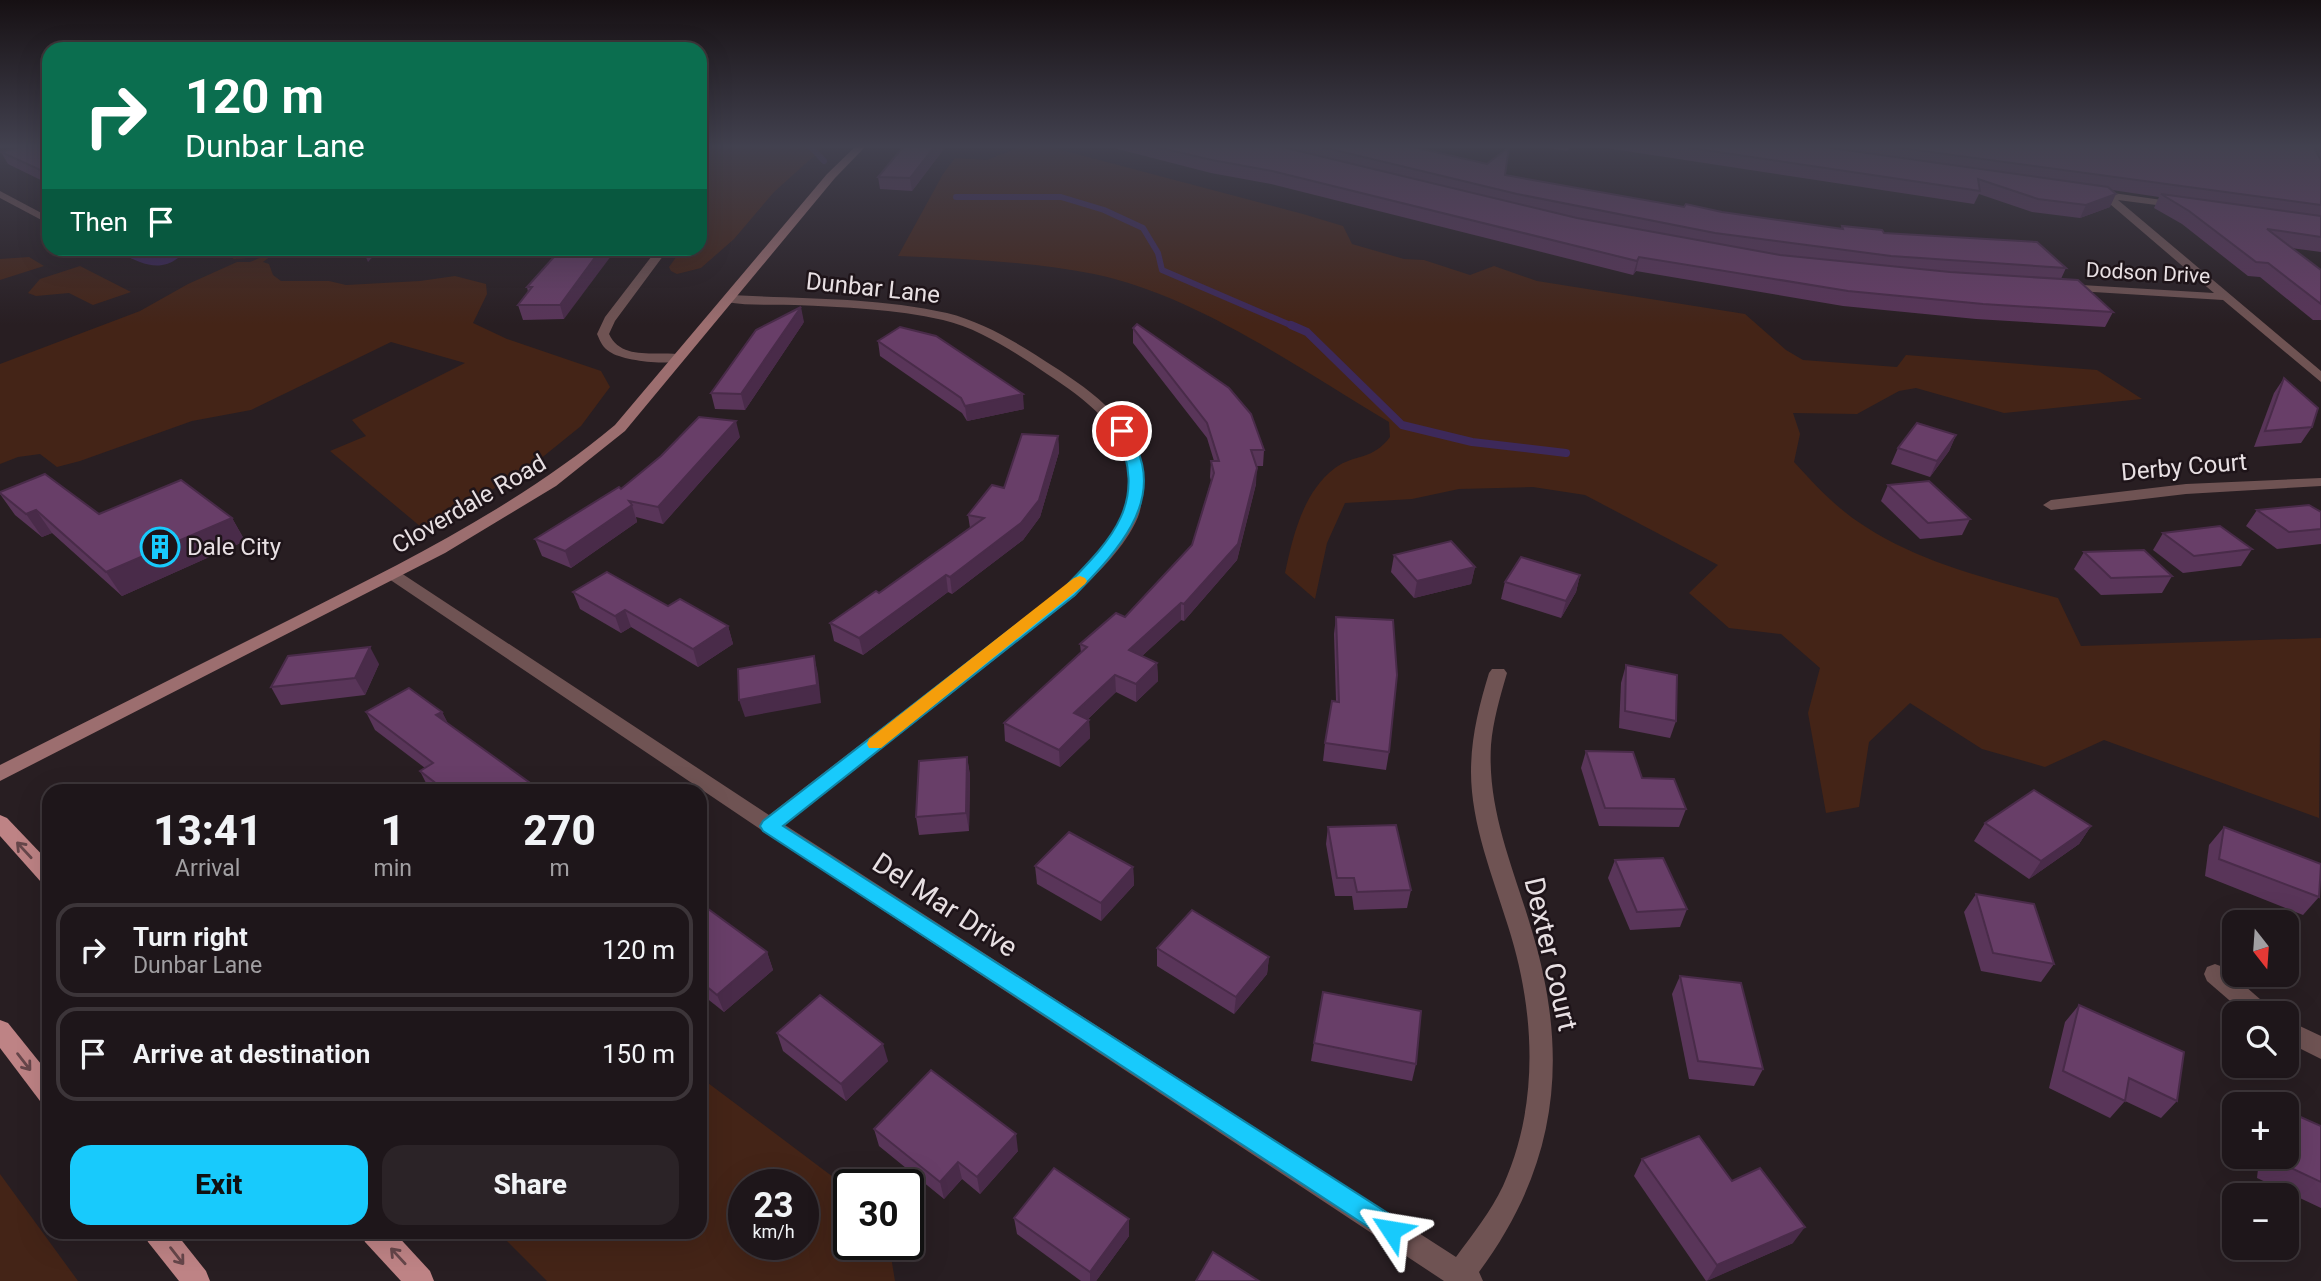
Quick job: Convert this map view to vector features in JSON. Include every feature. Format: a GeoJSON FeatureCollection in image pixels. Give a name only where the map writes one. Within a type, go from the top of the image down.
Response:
{"type":"FeatureCollection","features":[{"type":"Feature","properties":{"kind":"main road"},"geometry":{"type":"LineString","coordinates":[[0,823],[42,868]]}},
{"type":"Feature","properties":{"kind":"main road"},"geometry":{"type":"LineString","coordinates":[[0,1030],[42,1084]]}},
{"type":"Feature","properties":{"kind":"main road"},"geometry":{"type":"LineString","coordinates":[[163,1239],[196,1281]]}},
{"type":"Feature","properties":{"kind":"main road"},"geometry":{"type":"LineString","coordinates":[[382,1239],[421,1281]]}},
{"type":"Feature","properties":{"kind":"street"},"geometry":{"type":"LineString","coordinates":[[21,206],[42,217]]}},
{"type":"Feature","properties":{"kind":"street","name":"Cloverdale Road"},"geometry":{"type":"LineString","coordinates":[[0,774],[496,520],[587,458],[620,428],[807,206]]}},
{"type":"Feature","properties":{"kind":"street"},"geometry":{"type":"LineString","coordinates":[[2119,206],[2321,378]]}},
{"type":"Feature","properties":{"kind":"street"},"geometry":{"type":"LineString","coordinates":[[658,256],[609,320],[603,334],[606,344],[621,353],[679,358]]}},
{"type":"Feature","properties":{"kind":"street","name":"Dodson Drive"},"geometry":{"type":"LineString","coordinates":[[2049,287],[2226,297]]}},
{"type":"Feature","properties":{"kind":"street","name":"Dunbar Lane"},"geometry":{"type":"LineString","coordinates":[[730,299],[895,308],[950,318],[978,327],[1023,352],[1087,394],[1107,412],[1122,431],[1132,453],[1137,481],[1128,522],[1103,557],[1069,592],[770,826]]}},
{"type":"Feature","properties":{"kind":"street","name":"Derby Court"},"geometry":{"type":"LineString","coordinates":[[2051,505],[2162,490],[2321,482]]}},
{"type":"Feature","properties":{"kind":"street","name":"Del Mar Drive"},"geometry":{"type":"LineString","coordinates":[[392,574],[770,826],[1465,1278]]}},
{"type":"Feature","properties":{"kind":"street","name":"Dexter Court"},"geometry":{"type":"LineString","coordinates":[[1465,1278],[1513,1196],[1535,1135],[1544,1075],[1541,1017],[1522,934],[1487,828],[1480,787],[1480,748],[1487,705],[1498,673]]}},
{"type":"Feature","properties":{"kind":"street"},"geometry":{"type":"LineString","coordinates":[[2215,974],[2246,1001]]}},
{"type":"Feature","properties":{"kind":"street"},"geometry":{"type":"LineString","coordinates":[[2299,1036],[2321,1048]]}},
{"type":"Feature","properties":{"kind":"shaded area"},"geometry":{"type":"Polygon","coordinates":[[[707,206],[762,206],[734,239],[701,268],[677,274],[669,267],[677,256],[707,256],[707,206]]]}},
{"type":"Feature","properties":{"kind":"shaded area"},"geometry":{"type":"Polygon","coordinates":[[[926,206],[1272,206],[1343,226],[1352,244],[1404,259],[1424,260],[1470,275],[1494,266],[1537,281],[1745,314],[1786,350],[1803,360],[1897,367],[1906,355],[2097,370],[2142,399],[2004,413],[1916,388],[1899,391],[1857,414],[1793,413],[1800,434],[1794,462],[1846,513],[1888,540],[1959,570],[2058,598],[2081,646],[2321,638],[2319,818],[2104,740],[2045,767],[1982,749],[1910,703],[1869,742],[1859,807],[1826,813],[1808,713],[1820,668],[1781,634],[1729,628],[1689,593],[1718,565],[1585,495],[1533,487],[1459,489],[1412,499],[1345,503],[1327,543],[1315,599],[1285,573],[1301,516],[1315,489],[1335,468],[1383,445],[1390,437],[1389,422],[1283,357],[1209,316],[1132,284],[1045,266],[898,256],[926,206]]]}},
{"type":"Feature","properties":{"kind":"shaded area"},"geometry":{"type":"Polygon","coordinates":[[[127,256],[178,258],[157,266],[127,256]]]}},
{"type":"Feature","properties":{"kind":"shaded area"},"geometry":{"type":"Polygon","coordinates":[[[234,256],[271,256],[263,262],[269,264],[273,275],[281,281],[329,281],[346,285],[420,281],[455,276],[486,284],[487,294],[473,323],[507,339],[601,371],[610,387],[581,426],[534,464],[438,523],[421,527],[330,451],[366,436],[352,420],[465,363],[391,342],[251,410],[192,421],[57,467],[40,454],[18,457],[0,464],[0,364],[140,311],[188,284],[237,262],[250,262],[262,257],[233,259],[234,256]]]}},
{"type":"Feature","properties":{"kind":"shaded area"},"geometry":{"type":"Polygon","coordinates":[[[29,257],[44,266],[0,280],[0,259],[29,257]]]}},
{"type":"Feature","properties":{"kind":"shaded area"},"geometry":{"type":"Polygon","coordinates":[[[80,266],[131,292],[93,305],[69,293],[36,296],[28,293],[40,279],[80,266]]]}},
{"type":"Feature","properties":{"kind":"shaded area"},"geometry":{"type":"Polygon","coordinates":[[[707,1082],[833,1177],[833,1260],[892,1260],[895,1281],[547,1281],[505,1239],[707,1239],[707,1082]]]}},
{"type":"Feature","properties":{"kind":"shaded area"},"geometry":{"type":"Polygon","coordinates":[[[0,1174],[42,1232],[42,1239],[47,1239],[78,1281],[0,1281],[0,1174]]]}},
{"type":"Feature","properties":{"kind":"building"},"geometry":{"type":"Polygon","coordinates":[[[1413,206],[1526,206],[1577,218],[1780,255],[1950,272],[2078,280],[2113,312],[1983,304],[1848,291],[1639,257],[1637,261],[1413,206]]]}},
{"type":"Feature","properties":{"kind":"building"},"geometry":{"type":"Polygon","coordinates":[[[1577,206],[1694,206],[1843,229],[1842,226],[1882,230],[1884,233],[2037,242],[2066,268],[1891,256],[1715,233],[1577,206]]]}},
{"type":"Feature","properties":{"kind":"building"},"geometry":{"type":"Polygon","coordinates":[[[2180,206],[2247,206],[2321,216],[2321,237],[2267,229],[2321,270],[2321,304],[2268,263],[2256,262],[2180,206]]]}},
{"type":"Feature","properties":{"kind":"building"},"geometry":{"type":"Polygon","coordinates":[[[555,256],[596,256],[560,305],[518,305],[532,287],[527,287],[555,256]]]}},
{"type":"Feature","properties":{"kind":"building"},"geometry":{"type":"Polygon","coordinates":[[[801,307],[741,394],[711,393],[756,330],[801,307]]]}},
{"type":"Feature","properties":{"kind":"building"},"geometry":{"type":"Polygon","coordinates":[[[1137,324],[1229,388],[1251,414],[1264,450],[1251,450],[1257,468],[1238,544],[1184,604],[1181,603],[1129,650],[1157,663],[1136,684],[1115,675],[1074,713],[1089,720],[1059,750],[1004,723],[1087,647],[1080,644],[1116,613],[1125,617],[1192,545],[1214,473],[1211,461],[1219,461],[1207,423],[1133,328],[1137,324]]]}},
{"type":"Feature","properties":{"kind":"building"},"geometry":{"type":"Polygon","coordinates":[[[900,327],[936,336],[1023,394],[965,406],[961,398],[878,341],[900,327]]]}},
{"type":"Feature","properties":{"kind":"building"},"geometry":{"type":"Polygon","coordinates":[[[2284,378],[2318,408],[2312,427],[2265,431],[2284,378]]]}},
{"type":"Feature","properties":{"kind":"building"},"geometry":{"type":"Polygon","coordinates":[[[699,417],[736,421],[658,507],[629,501],[632,505],[565,551],[535,539],[619,487],[621,489],[661,456],[699,417]]]}},
{"type":"Feature","properties":{"kind":"building"},"geometry":{"type":"Polygon","coordinates":[[[1917,423],[1956,435],[1937,461],[1898,448],[1917,423]]]}},
{"type":"Feature","properties":{"kind":"building"},"geometry":{"type":"Polygon","coordinates":[[[1022,434],[1058,436],[1039,500],[1021,523],[950,577],[946,575],[859,638],[830,623],[876,591],[879,593],[984,518],[968,515],[992,485],[1004,488],[1022,434]]]}},
{"type":"Feature","properties":{"kind":"building"},"geometry":{"type":"Polygon","coordinates":[[[45,474],[99,514],[181,480],[232,518],[106,572],[36,510],[26,514],[0,493],[45,474]]]}},
{"type":"Feature","properties":{"kind":"building"},"geometry":{"type":"Polygon","coordinates":[[[1929,481],[1970,519],[1928,523],[1888,485],[1929,481]]]}},
{"type":"Feature","properties":{"kind":"building"},"geometry":{"type":"Polygon","coordinates":[[[2309,505],[2321,512],[2321,529],[2289,532],[2257,510],[2309,505]]]}},
{"type":"Feature","properties":{"kind":"building"},"geometry":{"type":"Polygon","coordinates":[[[2220,526],[2252,549],[2194,556],[2163,533],[2220,526]]]}},
{"type":"Feature","properties":{"kind":"building"},"geometry":{"type":"Polygon","coordinates":[[[1451,541],[1475,567],[1417,581],[1394,555],[1451,541]]]}},
{"type":"Feature","properties":{"kind":"building"},"geometry":{"type":"Polygon","coordinates":[[[2144,550],[2172,576],[2111,578],[2084,552],[2144,550]]]}},
{"type":"Feature","properties":{"kind":"building"},"geometry":{"type":"Polygon","coordinates":[[[1521,557],[1580,575],[1566,601],[1505,582],[1521,557]]]}},
{"type":"Feature","properties":{"kind":"building"},"geometry":{"type":"Polygon","coordinates":[[[607,572],[668,606],[680,599],[728,626],[693,649],[625,610],[615,616],[573,592],[607,572]]]}},
{"type":"Feature","properties":{"kind":"building"},"geometry":{"type":"Polygon","coordinates":[[[1336,617],[1393,620],[1397,675],[1389,752],[1325,743],[1332,701],[1339,702],[1336,617]]]}},
{"type":"Feature","properties":{"kind":"building"},"geometry":{"type":"Polygon","coordinates":[[[370,647],[355,678],[271,687],[288,656],[370,647]]]}},
{"type":"Feature","properties":{"kind":"building"},"geometry":{"type":"Polygon","coordinates":[[[814,656],[817,685],[739,700],[738,669],[814,656]]]}},
{"type":"Feature","properties":{"kind":"building"},"geometry":{"type":"Polygon","coordinates":[[[1626,665],[1677,675],[1676,721],[1625,711],[1626,665]]]}},
{"type":"Feature","properties":{"kind":"building"},"geometry":{"type":"Polygon","coordinates":[[[409,688],[442,712],[436,715],[532,784],[437,784],[420,771],[433,763],[366,712],[409,688]]]}},
{"type":"Feature","properties":{"kind":"building"},"geometry":{"type":"Polygon","coordinates":[[[1586,751],[1633,752],[1642,778],[1674,779],[1686,809],[1605,808],[1586,751]]]}},
{"type":"Feature","properties":{"kind":"building"},"geometry":{"type":"Polygon","coordinates":[[[967,757],[966,813],[916,817],[919,761],[967,757]]]}},
{"type":"Feature","properties":{"kind":"building"},"geometry":{"type":"Polygon","coordinates":[[[2034,790],[2091,826],[2041,861],[1985,823],[2034,790]]]}},
{"type":"Feature","properties":{"kind":"building"},"geometry":{"type":"Polygon","coordinates":[[[1396,825],[1411,890],[1357,892],[1354,878],[1337,878],[1328,827],[1396,825]]]}},
{"type":"Feature","properties":{"kind":"building"},"geometry":{"type":"Polygon","coordinates":[[[2224,827],[2321,864],[2319,897],[2219,859],[2224,827]]]}},
{"type":"Feature","properties":{"kind":"building"},"geometry":{"type":"Polygon","coordinates":[[[1069,832],[1133,867],[1101,903],[1035,866],[1069,832]]]}},
{"type":"Feature","properties":{"kind":"building"},"geometry":{"type":"Polygon","coordinates":[[[1663,858],[1687,909],[1637,912],[1615,860],[1663,858]]]}},
{"type":"Feature","properties":{"kind":"building"},"geometry":{"type":"Polygon","coordinates":[[[1976,894],[2034,904],[2054,964],[1993,953],[1976,894]]]}},
{"type":"Feature","properties":{"kind":"building"},"geometry":{"type":"Polygon","coordinates":[[[707,908],[767,952],[717,995],[707,987],[707,908]]]}},
{"type":"Feature","properties":{"kind":"building"},"geometry":{"type":"Polygon","coordinates":[[[1192,910],[1269,957],[1236,997],[1157,948],[1192,910]]]}},
{"type":"Feature","properties":{"kind":"building"},"geometry":{"type":"Polygon","coordinates":[[[1680,976],[1741,983],[1763,1069],[1698,1061],[1680,976]]]}},
{"type":"Feature","properties":{"kind":"building"},"geometry":{"type":"Polygon","coordinates":[[[1323,992],[1421,1011],[1416,1064],[1314,1043],[1323,992]]]}},
{"type":"Feature","properties":{"kind":"building"},"geometry":{"type":"Polygon","coordinates":[[[820,995],[883,1044],[841,1084],[777,1033],[820,995]]]}},
{"type":"Feature","properties":{"kind":"building"},"geometry":{"type":"Polygon","coordinates":[[[2079,1005],[2184,1052],[2177,1101],[2129,1078],[2125,1101],[2063,1071],[2079,1005]]]}},
{"type":"Feature","properties":{"kind":"building"},"geometry":{"type":"Polygon","coordinates":[[[931,1070],[1016,1134],[977,1177],[958,1162],[940,1182],[874,1129],[931,1070]]]}},
{"type":"Feature","properties":{"kind":"building"},"geometry":{"type":"Polygon","coordinates":[[[2299,1116],[2321,1126],[2321,1182],[2293,1169],[2299,1169],[2299,1116]]]}},
{"type":"Feature","properties":{"kind":"building"},"geometry":{"type":"Polygon","coordinates":[[[1699,1136],[1732,1181],[1760,1168],[1805,1227],[1717,1265],[1642,1159],[1699,1136]]]}},
{"type":"Feature","properties":{"kind":"building"},"geometry":{"type":"Polygon","coordinates":[[[1054,1168],[1129,1219],[1090,1272],[1014,1218],[1054,1168]]]}},
{"type":"Feature","properties":{"kind":"building"},"geometry":{"type":"Polygon","coordinates":[[[1213,1252],[1259,1281],[1196,1281],[1213,1252]]]}},
{"type":"Feature","properties":{"kind":"waterway"},"geometry":{"type":"LineString","coordinates":[[1090,206],[1143,228],[1158,253],[1162,270],[1295,327]]}},
{"type":"Feature","properties":{"kind":"waterway"},"geometry":{"type":"LineString","coordinates":[[1291,325],[1307,332],[1402,425],[1472,442],[1566,453]]}},
{"type":"Feature","properties":{"kind":"slow traffic"},"geometry":{"type":"LineString","coordinates":[[875,744],[1080,581]]}},
{"type":"Feature","properties":{"kind":"place","name":"Dale City"},"geometry":{"type":"Point","coordinates":[160,547]}},
{"type":"Feature","properties":{"kind":"route"},"geometry":{"type":"LineString","coordinates":[[1122,431],[1132,453],[1137,481],[1128,522],[1103,557],[1069,592],[770,826],[1391,1230]]}}]}
